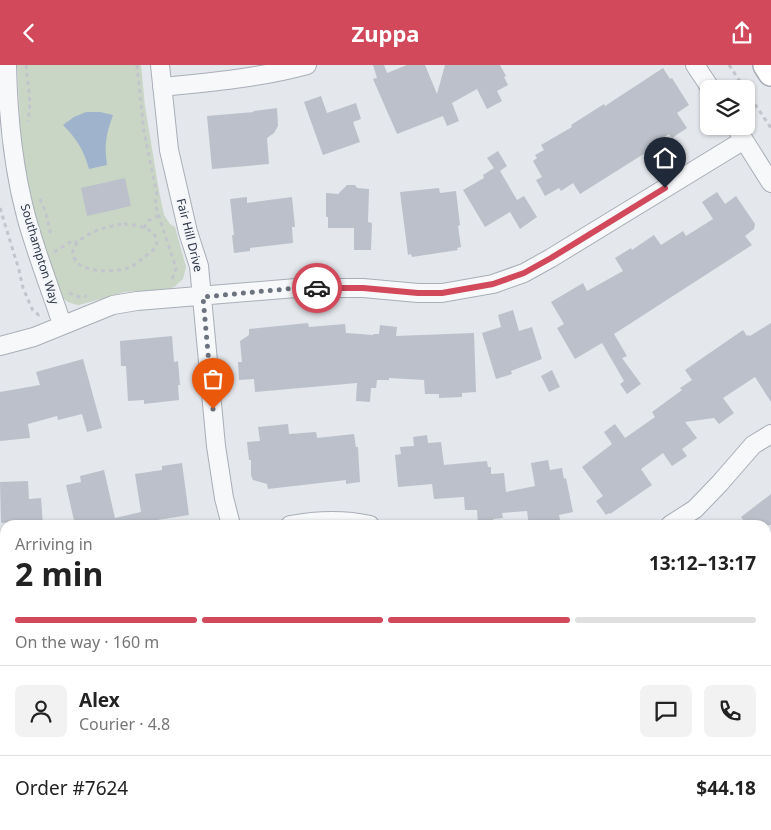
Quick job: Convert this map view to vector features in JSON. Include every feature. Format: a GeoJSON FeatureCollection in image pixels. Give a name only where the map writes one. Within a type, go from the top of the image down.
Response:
{"type":"FeatureCollection","features":[{"type":"Feature","properties":{"kind":"main road"},"geometry":{"type":"LineString","coordinates":[[766,65],[771,73]]}},
{"type":"Feature","properties":{"kind":"street","name":"Southampton Way"},"geometry":{"type":"LineString","coordinates":[[7,65],[4,91],[26,215],[36,252],[62,324]]}},
{"type":"Feature","properties":{"kind":"street","name":"Fair Hill Drive"},"geometry":{"type":"LineString","coordinates":[[160,65],[169,150],[188,232],[199,266],[216,446],[224,498],[230,520]]}},
{"type":"Feature","properties":{"kind":"street"},"geometry":{"type":"LineString","coordinates":[[162,87],[233,80],[307,65]]}},
{"type":"Feature","properties":{"kind":"street"},"geometry":{"type":"LineString","coordinates":[[695,65],[704,80]]}},
{"type":"Feature","properties":{"kind":"street"},"geometry":{"type":"LineString","coordinates":[[0,346],[34,337],[62,324],[113,305],[296,288],[363,288],[418,293],[442,293],[493,284],[524,273],[551,258],[737,135]]}},
{"type":"Feature","properties":{"kind":"street"},"geometry":{"type":"LineString","coordinates":[[741,135],[771,183]]}},
{"type":"Feature","properties":{"kind":"street"},"geometry":{"type":"LineString","coordinates":[[678,520],[695,509],[754,445],[771,434]]}},
{"type":"Feature","properties":{"kind":"path"},"geometry":{"type":"LineString","coordinates":[[26,65],[30,103],[28,127]]}},
{"type":"Feature","properties":{"kind":"path"},"geometry":{"type":"LineString","coordinates":[[137,65],[143,123],[157,195],[155,204],[176,268],[174,277],[165,284]]}},
{"type":"Feature","properties":{"kind":"path"},"geometry":{"type":"LineString","coordinates":[[729,65],[739,80]]}},
{"type":"Feature","properties":{"kind":"path"},"geometry":{"type":"LineString","coordinates":[[755,104],[771,128]]}},
{"type":"Feature","properties":{"kind":"path"},"geometry":{"type":"LineString","coordinates":[[38,191],[46,213],[54,258]]}},
{"type":"Feature","properties":{"kind":"path"},"geometry":{"type":"LineString","coordinates":[[144,228],[148,221],[160,215]]}},
{"type":"Feature","properties":{"kind":"path"},"geometry":{"type":"LineString","coordinates":[[124,224],[144,228],[156,236],[156,247],[139,262],[118,271],[101,271],[76,262],[73,254],[74,247],[94,231],[124,224]]}},
{"type":"Feature","properties":{"kind":"path"},"geometry":{"type":"LineString","coordinates":[[53,252],[72,241],[75,241],[77,244]]}},
{"type":"Feature","properties":{"kind":"path"},"geometry":{"type":"LineString","coordinates":[[66,291],[80,297],[92,294]]}},
{"type":"Feature","properties":{"kind":"green space"},"geometry":{"type":"Polygon","coordinates":[[[17,65],[141,65],[145,106],[164,215],[170,224],[175,227],[186,267],[183,279],[174,287],[125,292],[79,305],[68,302],[61,296],[32,206],[21,143],[17,65]]]}},
{"type":"Feature","properties":{"kind":"water"},"geometry":{"type":"Polygon","coordinates":[[[86,112],[100,112],[113,115],[106,140],[107,165],[89,169],[79,145],[63,125],[74,117],[86,112]]]}},
{"type":"Feature","properties":{"kind":"building"},"geometry":{"type":"Polygon","coordinates":[[[373,65],[384,65],[387,73],[407,65],[425,65],[437,94],[445,65],[500,65],[508,85],[497,91],[502,101],[487,109],[477,89],[452,103],[459,121],[447,126],[443,116],[397,134],[373,79],[377,78],[373,65]]]}},
{"type":"Feature","properties":{"kind":"building"},"geometry":{"type":"Polygon","coordinates":[[[663,68],[670,79],[672,78],[689,105],[677,113],[687,128],[672,138],[669,134],[648,147],[650,150],[580,194],[573,183],[561,191],[559,188],[545,196],[536,180],[542,177],[533,161],[537,158],[535,155],[544,150],[541,145],[663,68]]]}},
{"type":"Feature","properties":{"kind":"building"},"geometry":{"type":"Polygon","coordinates":[[[321,96],[327,113],[356,103],[361,119],[353,122],[360,142],[323,155],[304,102],[321,96]]]}},
{"type":"Feature","properties":{"kind":"building"},"geometry":{"type":"Polygon","coordinates":[[[277,108],[278,126],[274,133],[267,138],[269,164],[212,169],[207,116],[277,108]]]}},
{"type":"Feature","properties":{"kind":"building"},"geometry":{"type":"Polygon","coordinates":[[[498,151],[507,166],[500,171],[517,200],[524,196],[537,217],[520,229],[510,212],[485,227],[463,190],[484,178],[483,175],[494,168],[487,158],[498,151]]]}},
{"type":"Feature","properties":{"kind":"building"},"geometry":{"type":"Polygon","coordinates":[[[125,178],[131,206],[87,216],[81,188],[125,178]]]}},
{"type":"Feature","properties":{"kind":"building"},"geometry":{"type":"Polygon","coordinates":[[[347,185],[369,189],[368,222],[372,223],[371,250],[354,250],[354,228],[328,228],[326,193],[338,194],[347,185]]]}},
{"type":"Feature","properties":{"kind":"building"},"geometry":{"type":"Polygon","coordinates":[[[439,188],[440,193],[456,191],[461,247],[457,248],[458,250],[412,257],[411,254],[408,255],[400,192],[439,188]]]}},
{"type":"Feature","properties":{"kind":"building"},"geometry":{"type":"Polygon","coordinates":[[[717,192],[725,204],[736,196],[755,224],[754,229],[745,236],[752,245],[614,334],[627,356],[622,358],[641,384],[627,394],[620,384],[624,381],[602,343],[575,359],[557,328],[564,324],[551,302],[583,283],[587,291],[623,271],[615,258],[631,248],[632,250],[654,235],[661,245],[683,231],[686,236],[713,219],[702,202],[717,192]]]}},
{"type":"Feature","properties":{"kind":"building"},"geometry":{"type":"Polygon","coordinates":[[[247,197],[247,203],[292,197],[295,227],[292,227],[293,243],[250,248],[250,251],[234,253],[230,199],[247,197]]]}},
{"type":"Feature","properties":{"kind":"building"},"geometry":{"type":"Polygon","coordinates":[[[513,310],[519,331],[532,327],[542,359],[511,371],[512,374],[496,379],[482,333],[501,327],[498,315],[513,310]]]}},
{"type":"Feature","properties":{"kind":"building"},"geometry":{"type":"Polygon","coordinates":[[[308,323],[309,327],[345,324],[346,333],[373,335],[379,334],[380,325],[397,327],[396,336],[474,333],[476,392],[462,393],[462,397],[439,398],[439,394],[425,394],[424,380],[389,378],[389,380],[377,380],[376,388],[371,388],[370,402],[356,401],[357,383],[255,392],[254,379],[239,380],[238,362],[242,362],[240,341],[249,335],[249,329],[308,323]]]}},
{"type":"Feature","properties":{"kind":"building"},"geometry":{"type":"Polygon","coordinates":[[[771,323],[771,402],[755,377],[723,398],[734,413],[719,424],[714,418],[685,422],[697,438],[682,449],[687,456],[672,466],[663,453],[641,469],[652,485],[606,515],[596,501],[603,496],[582,467],[612,444],[604,432],[615,424],[625,438],[655,417],[652,412],[682,390],[680,388],[692,380],[685,370],[743,330],[747,336],[750,336],[771,323]]]}},
{"type":"Feature","properties":{"kind":"building"},"geometry":{"type":"Polygon","coordinates":[[[172,336],[174,362],[178,361],[179,400],[144,404],[144,400],[128,401],[126,366],[121,366],[120,341],[172,336]]]}},
{"type":"Feature","properties":{"kind":"building"},"geometry":{"type":"Polygon","coordinates":[[[83,359],[102,428],[87,432],[82,414],[58,420],[57,416],[28,424],[30,438],[0,441],[0,392],[40,385],[36,372],[83,359]]]}},
{"type":"Feature","properties":{"kind":"building"},"geometry":{"type":"Polygon","coordinates":[[[552,370],[560,387],[549,392],[541,376],[552,370]]]}},
{"type":"Feature","properties":{"kind":"building"},"geometry":{"type":"Polygon","coordinates":[[[288,424],[289,434],[316,432],[317,438],[354,434],[356,447],[358,447],[360,482],[346,484],[346,480],[268,489],[267,484],[253,480],[247,442],[260,441],[258,427],[288,424]]]}},
{"type":"Feature","properties":{"kind":"building"},"geometry":{"type":"Polygon","coordinates":[[[427,435],[428,443],[441,442],[444,465],[487,461],[488,467],[491,467],[491,474],[504,473],[506,492],[535,486],[531,463],[548,460],[550,470],[562,468],[573,512],[559,515],[560,520],[528,520],[527,511],[502,513],[503,518],[493,520],[478,520],[477,510],[465,510],[464,497],[434,499],[432,484],[398,487],[395,455],[401,454],[400,447],[414,446],[413,437],[427,435]]]}},
{"type":"Feature","properties":{"kind":"building"},"geometry":{"type":"Polygon","coordinates":[[[182,463],[189,515],[157,520],[74,520],[66,485],[81,482],[80,476],[104,470],[115,518],[141,512],[135,474],[162,470],[162,466],[182,463]]]}},
{"type":"Feature","properties":{"kind":"building"},"geometry":{"type":"Polygon","coordinates":[[[28,481],[29,499],[41,498],[43,520],[1,520],[0,482],[28,481]]]}},
{"type":"Feature","properties":{"kind":"building"},"geometry":{"type":"Polygon","coordinates":[[[771,494],[771,520],[743,520],[741,517],[771,494]]]}},
{"type":"Feature","properties":{"kind":"way so far"},"geometry":{"type":"LineString","coordinates":[[213,409],[203,297],[296,288],[317,288]]}},
{"type":"Feature","properties":{"kind":"route"},"geometry":{"type":"LineString","coordinates":[[317,288],[363,288],[418,293],[442,293],[493,284],[524,273],[551,258],[665,188]]}}]}
